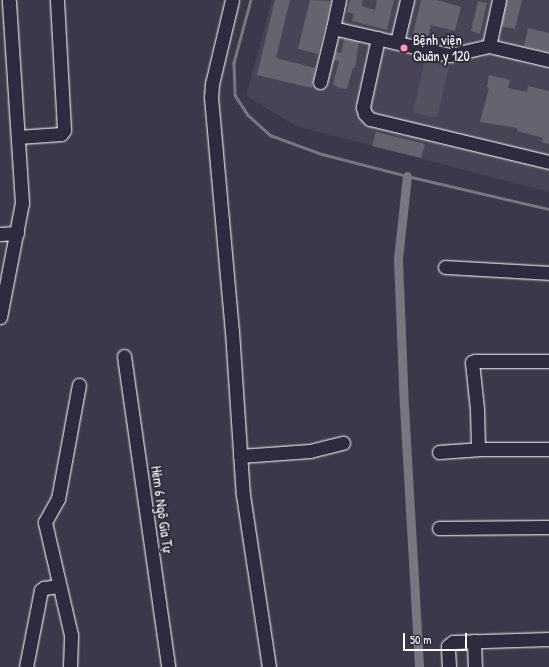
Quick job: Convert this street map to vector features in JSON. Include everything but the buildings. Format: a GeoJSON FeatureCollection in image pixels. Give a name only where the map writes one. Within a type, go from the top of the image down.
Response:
{"type":"FeatureCollection","features":[{"type":"Feature","properties":{"kind":"street"},"geometry":{"type":"LineString","coordinates":[[0,317],[22,203],[8,0]]}},
{"type":"Feature","properties":{"kind":"street"},"geometry":{"type":"LineString","coordinates":[[18,137],[61,134],[64,130],[57,0]]}},
{"type":"Feature","properties":{"kind":"street"},"geometry":{"type":"LineString","coordinates":[[232,0],[212,84],[211,97],[244,455],[245,515],[268,667]]}},
{"type":"Feature","properties":{"kind":"street"},"geometry":{"type":"LineString","coordinates":[[320,82],[339,0]]}},
{"type":"Feature","properties":{"kind":"street"},"geometry":{"type":"LineString","coordinates":[[397,42],[407,0]]}},
{"type":"Feature","properties":{"kind":"street"},"geometry":{"type":"LineString","coordinates":[[489,46],[499,0]]}},
{"type":"Feature","properties":{"kind":"street"},"geometry":{"type":"LineString","coordinates":[[333,28],[450,55],[489,46],[549,60]]}},
{"type":"Feature","properties":{"kind":"street"},"geometry":{"type":"LineString","coordinates":[[378,38],[363,107],[365,114],[370,119],[549,162]]}},
{"type":"Feature","properties":{"kind":"street"},"geometry":{"type":"LineString","coordinates":[[0,234],[17,233]]}},
{"type":"Feature","properties":{"kind":"street"},"geometry":{"type":"LineString","coordinates":[[445,267],[549,273]]}},
{"type":"Feature","properties":{"kind":"street","name":"Hẻm 6 Ngô Gia Tự"},"geometry":{"type":"LineString","coordinates":[[124,356],[168,667]]}},
{"type":"Feature","properties":{"kind":"street"},"geometry":{"type":"LineString","coordinates":[[478,449],[477,409],[472,362],[549,361]]}},
{"type":"Feature","properties":{"kind":"street"},"geometry":{"type":"LineString","coordinates":[[70,667],[71,635],[45,522],[58,499],[79,386]]}},
{"type":"Feature","properties":{"kind":"street"},"geometry":{"type":"LineString","coordinates":[[244,455],[310,451],[343,443]]}},
{"type":"Feature","properties":{"kind":"street"},"geometry":{"type":"LineString","coordinates":[[244,455],[255,450],[295,448]]}},
{"type":"Feature","properties":{"kind":"street"},"geometry":{"type":"LineString","coordinates":[[439,452],[478,449],[549,449]]}},
{"type":"Feature","properties":{"kind":"street"},"geometry":{"type":"LineString","coordinates":[[439,528],[549,527]]}},
{"type":"Feature","properties":{"kind":"street"},"geometry":{"type":"LineString","coordinates":[[26,667],[41,590],[44,588],[59,586]]}},
{"type":"Feature","properties":{"kind":"street"},"geometry":{"type":"LineString","coordinates":[[449,667],[448,646],[453,642],[549,640]]}},
{"type":"Feature","properties":{"kind":"street"},"geometry":{"type":"LineString","coordinates":[[474,641],[475,667]]}},
{"type":"Feature","properties":{"kind":"shaded area","name":"Bệnh viện Quân y 120"},"geometry":{"type":"Polygon","coordinates":[[[272,0],[549,0],[549,192],[296,126],[246,96],[272,0]]]}},
{"type":"Feature","properties":{"kind":"shaded area"},"geometry":{"type":"Polygon","coordinates":[[[425,61],[449,67],[437,118],[413,112],[425,61]]]}},
{"type":"Feature","properties":{"kind":"waterway"},"geometry":{"type":"LineString","coordinates":[[251,0],[234,63],[235,95],[248,115],[270,135],[322,154],[407,176],[549,209]]}},
{"type":"Feature","properties":{"kind":"waterway"},"geometry":{"type":"LineString","coordinates":[[407,176],[398,259],[404,406],[419,667]]}},
{"type":"Feature","properties":{"kind":"place","name":"Bệnh viện Quân y 120"},"geometry":{"type":"Point","coordinates":[404,48]}}]}
